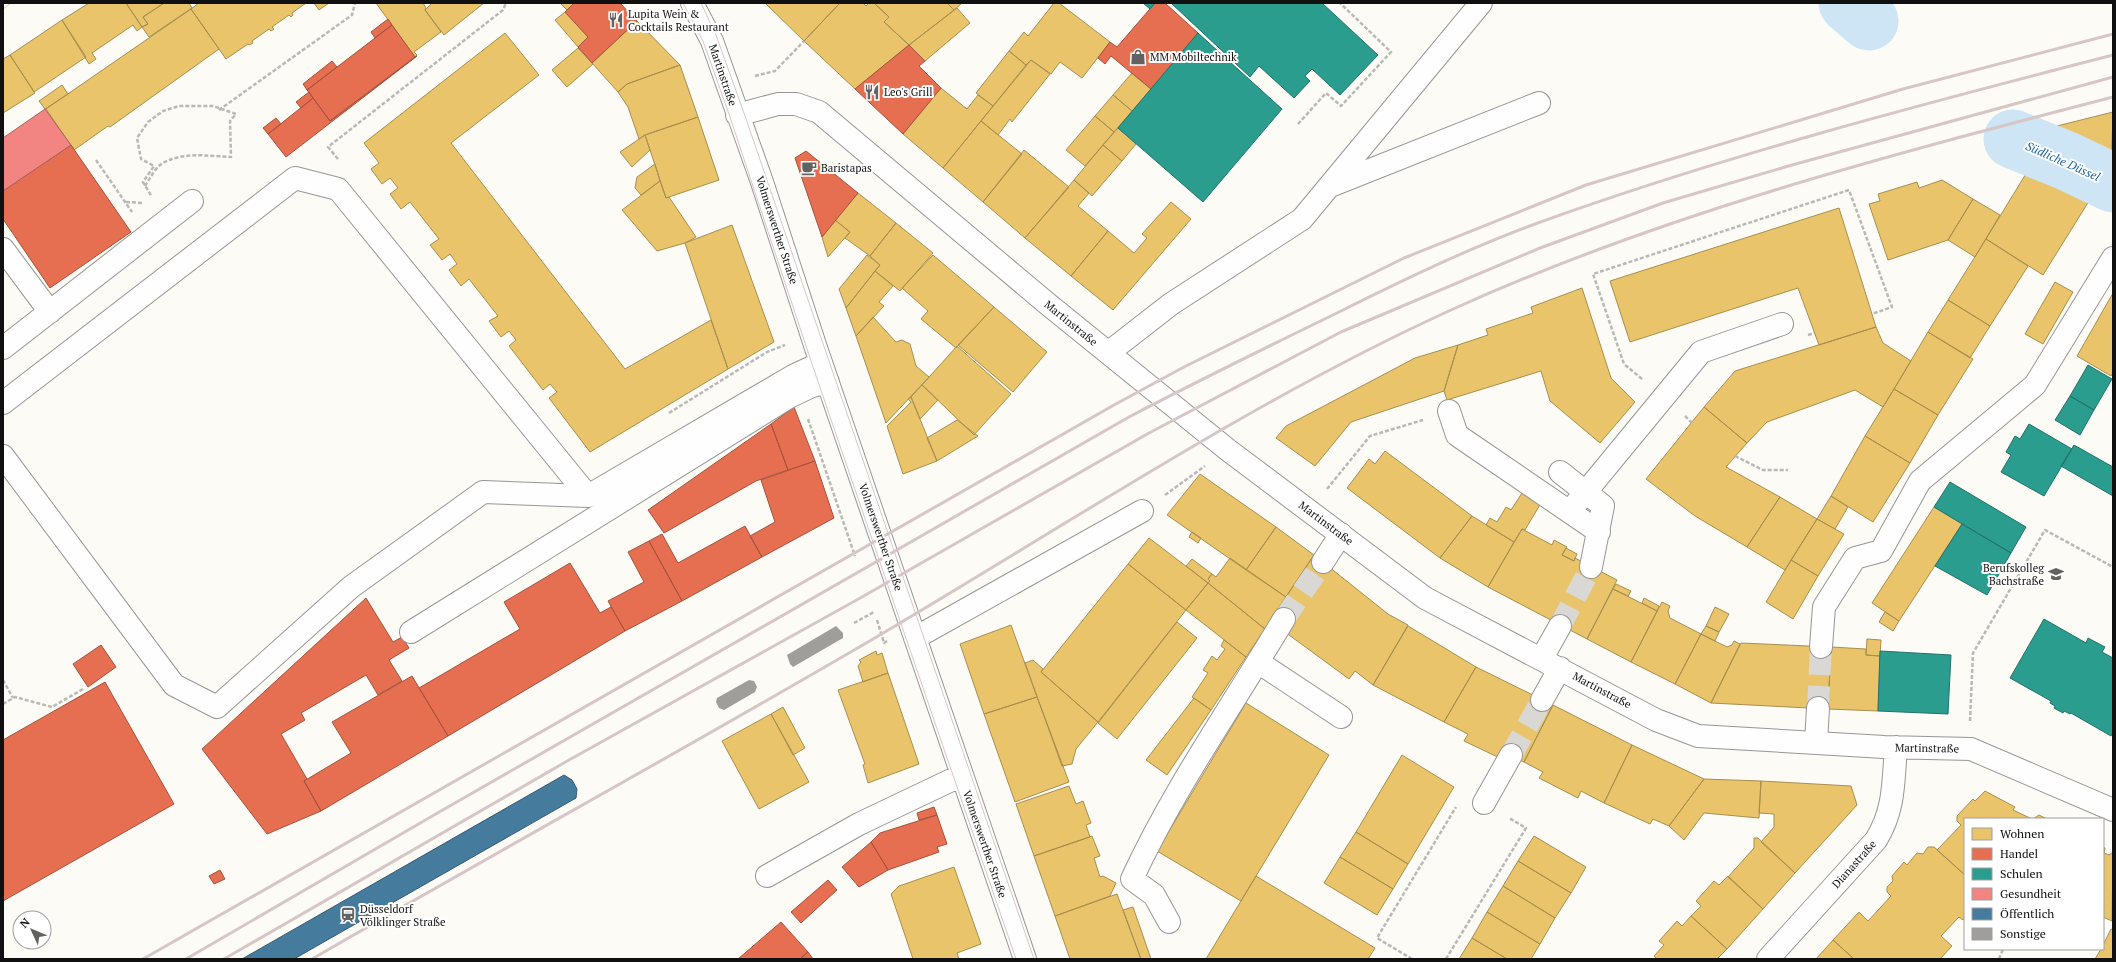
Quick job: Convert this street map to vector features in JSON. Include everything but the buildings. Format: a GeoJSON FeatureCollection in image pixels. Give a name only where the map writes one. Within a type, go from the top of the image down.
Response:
{"type":"FeatureCollection","features":[{"type":"Feature","properties":{"kind":"street","name":"Martinstraße"},"geometry":{"type":"LineString","coordinates":[[692,3],[712,41],[737,115],[778,104],[796,104],[819,112],[1108,353],[1228,450],[1425,598],[1551,663],[1656,720],[1698,736],[1896,747],[1971,749],[2113,810]]}},
{"type":"Feature","properties":{"kind":"street"},"geometry":{"type":"LineString","coordinates":[[1108,353],[1171,304],[1302,219],[1482,3]]}},
{"type":"Feature","properties":{"kind":"street"},"geometry":{"type":"LineString","coordinates":[[1328,187],[1539,103]]}},
{"type":"Feature","properties":{"kind":"street","name":"Volmerswerther Straße"},"geometry":{"type":"LineString","coordinates":[[737,115],[762,182],[812,335],[1025,959]]}},
{"type":"Feature","properties":{"kind":"street"},"geometry":{"type":"LineString","coordinates":[[3,403],[295,178],[338,189],[588,496]]}},
{"type":"Feature","properties":{"kind":"street"},"geometry":{"type":"LineString","coordinates":[[3,348],[192,201]]}},
{"type":"Feature","properties":{"kind":"street"},"geometry":{"type":"LineString","coordinates":[[3,249],[50,312]]}},
{"type":"Feature","properties":{"kind":"street"},"geometry":{"type":"LineString","coordinates":[[1821,647],[1824,607],[1855,558],[1881,551],[1920,481],[2035,385],[2113,258]]}},
{"type":"Feature","properties":{"kind":"street"},"geometry":{"type":"LineString","coordinates":[[1570,512],[1701,352],[1782,324]]}},
{"type":"Feature","properties":{"kind":"street"},"geometry":{"type":"LineString","coordinates":[[3,456],[174,685],[217,707],[351,587],[483,492],[588,496],[793,376],[825,372]]}},
{"type":"Feature","properties":{"kind":"street"},"geometry":{"type":"LineString","coordinates":[[411,632],[789,397],[812,386],[825,372]]}},
{"type":"Feature","properties":{"kind":"street"},"geometry":{"type":"LineString","coordinates":[[1449,412],[1457,435],[1599,532]]}},
{"type":"Feature","properties":{"kind":"street"},"geometry":{"type":"LineString","coordinates":[[1560,472],[1603,506],[1591,567]]}},
{"type":"Feature","properties":{"kind":"street"},"geometry":{"type":"LineString","coordinates":[[915,638],[1142,511]]}},
{"type":"Feature","properties":{"kind":"street"},"geometry":{"type":"LineString","coordinates":[[1323,562],[1341,534]]}},
{"type":"Feature","properties":{"kind":"street"},"geometry":{"type":"LineString","coordinates":[[1168,922],[1154,895],[1132,879],[1149,843],[1180,787],[1284,619]]}},
{"type":"Feature","properties":{"kind":"street"},"geometry":{"type":"LineString","coordinates":[[1542,700],[1560,626]]}},
{"type":"Feature","properties":{"kind":"street"},"geometry":{"type":"LineString","coordinates":[[1258,662],[1341,718]]}},
{"type":"Feature","properties":{"kind":"street"},"geometry":{"type":"LineString","coordinates":[[1816,743],[1818,708]]}},
{"type":"Feature","properties":{"kind":"street","name":"Dianastraße"},"geometry":{"type":"LineString","coordinates":[[1768,959],[1879,835],[1886,824],[1890,807],[1896,747]]}},
{"type":"Feature","properties":{"kind":"street"},"geometry":{"type":"LineString","coordinates":[[1484,802],[1510,755]]}},
{"type":"Feature","properties":{"kind":"street"},"geometry":{"type":"LineString","coordinates":[[767,876],[859,824],[962,776]]}},
{"type":"Feature","properties":{"kind":"path"},"geometry":{"type":"LineString","coordinates":[[219,110],[352,15],[355,3]]}},
{"type":"Feature","properties":{"kind":"path"},"geometry":{"type":"LineString","coordinates":[[343,165],[328,147],[503,10],[506,3]]}},
{"type":"Feature","properties":{"kind":"path"},"geometry":{"type":"LineString","coordinates":[[1298,124],[1326,93],[1341,106],[1391,52],[1340,3]]}},
{"type":"Feature","properties":{"kind":"path"},"geometry":{"type":"LineString","coordinates":[[727,84],[774,71],[804,41]]}},
{"type":"Feature","properties":{"kind":"path"},"geometry":{"type":"LineString","coordinates":[[145,186],[159,166],[176,157],[199,155],[231,157],[230,121],[236,114],[219,110],[213,106],[179,106],[163,111],[148,122],[137,138],[141,159],[154,166],[143,182],[145,186],[156,202]]}},
{"type":"Feature","properties":{"kind":"path"},"geometry":{"type":"LineString","coordinates":[[96,160],[148,234]]}},
{"type":"Feature","properties":{"kind":"path"},"geometry":{"type":"LineString","coordinates":[[1663,397],[1624,364],[1593,274],[1849,190],[1892,307],[1872,314]]}},
{"type":"Feature","properties":{"kind":"path"},"geometry":{"type":"LineString","coordinates":[[126,202],[144,203]]}},
{"type":"Feature","properties":{"kind":"path"},"geometry":{"type":"LineString","coordinates":[[1807,335],[1814,333]]}},
{"type":"Feature","properties":{"kind":"path"},"geometry":{"type":"LineString","coordinates":[[666,415],[767,352],[812,335]]}},
{"type":"Feature","properties":{"kind":"path"},"geometry":{"type":"LineString","coordinates":[[1310,511],[1370,436],[1449,412]]}},
{"type":"Feature","properties":{"kind":"path"},"geometry":{"type":"LineString","coordinates":[[1142,511],[1228,450]]}},
{"type":"Feature","properties":{"kind":"path"},"geometry":{"type":"LineString","coordinates":[[1735,456],[1763,470],[1788,470]]}},
{"type":"Feature","properties":{"kind":"path"},"geometry":{"type":"LineString","coordinates":[[1971,749],[1969,716],[1973,653],[2046,530],[2113,567]]}},
{"type":"Feature","properties":{"kind":"path"},"geometry":{"type":"LineString","coordinates":[[854,624],[874,612]]}},
{"type":"Feature","properties":{"kind":"path"},"geometry":{"type":"LineString","coordinates":[[3,680],[13,698]]}},
{"type":"Feature","properties":{"kind":"path"},"geometry":{"type":"LineString","coordinates":[[3,704],[15,697],[52,707],[83,689]]}},
{"type":"Feature","properties":{"kind":"path"},"geometry":{"type":"LineString","coordinates":[[1412,959],[1377,938],[1466,791],[1526,828],[1446,959]]}},
{"type":"Feature","properties":{"kind":"waterway","name":"Südliche Düssel"},"geometry":{"type":"LineString","coordinates":[[1848,3],[1869,21]]}},
{"type":"Feature","properties":{"kind":"waterway","name":"Südliche Düssel"},"geometry":{"type":"LineString","coordinates":[[2013,139],[2067,161],[2113,183]]}},
{"type":"Feature","properties":{"kind":"tunnel"},"geometry":{"type":"LineString","coordinates":[[1284,619],[1323,562]]}},
{"type":"Feature","properties":{"kind":"tunnel"},"geometry":{"type":"LineString","coordinates":[[1560,626],[1591,567]]}},
{"type":"Feature","properties":{"kind":"tunnel"},"geometry":{"type":"LineString","coordinates":[[1818,708],[1821,647]]}},
{"type":"Feature","properties":{"kind":"tunnel"},"geometry":{"type":"LineString","coordinates":[[1511,755],[1542,700]]}},
{"type":"Feature","properties":{"kind":"tram line"},"geometry":{"type":"LineString","coordinates":[[3,9],[11,3]]}},
{"type":"Feature","properties":{"kind":"tram line"},"geometry":{"type":"LineString","coordinates":[[683,3],[703,41],[730,117],[813,367],[1016,959]]}},
{"type":"Feature","properties":{"kind":"tram line"},"geometry":{"type":"LineString","coordinates":[[701,3],[716,35],[744,113],[1034,959]]}},
{"type":"Feature","properties":{"kind":"railway"},"geometry":{"type":"LineString","coordinates":[[143,959],[1114,405],[1184,367],[1404,258],[1586,185],[1903,89],[2113,34]]}},
{"type":"Feature","properties":{"kind":"railway"},"geometry":{"type":"LineString","coordinates":[[186,959],[441,811],[1129,417],[1410,277],[1484,244],[1535,224],[1677,176],[1894,113],[2113,55]]}},
{"type":"Feature","properties":{"kind":"railway"},"geometry":{"type":"LineString","coordinates":[[224,959],[569,760],[862,597],[1149,433],[1341,332],[1540,248],[1663,203],[1792,165],[2113,77]]}},
{"type":"Feature","properties":{"kind":"railway"},"geometry":{"type":"LineString","coordinates":[[312,959],[873,639],[1230,425],[1302,384],[1451,310],[1612,244],[1694,216],[1778,189],[1945,141],[2113,97]]}},
{"type":"Feature","properties":{"kind":"place","name":"Lupita Wein & Cocktails Restaurant"},"geometry":{"type":"Point","coordinates":[616,20]}},
{"type":"Feature","properties":{"kind":"place","name":"MM Mobiltechnik"},"geometry":{"type":"Point","coordinates":[1138,57]}},
{"type":"Feature","properties":{"kind":"place","name":"Leo's Grill"},"geometry":{"type":"Point","coordinates":[872,92]}},
{"type":"Feature","properties":{"kind":"place","name":"Baristapas"},"geometry":{"type":"Point","coordinates":[809,168]}},
{"type":"Feature","properties":{"kind":"place","name":"Berufskolleg Bachstraße"},"geometry":{"type":"Point","coordinates":[2056,574]}},
{"type":"Feature","properties":{"kind":"place","name":"Düsseldorf Völklinger Straße"},"geometry":{"type":"Point","coordinates":[348,915]}}]}
